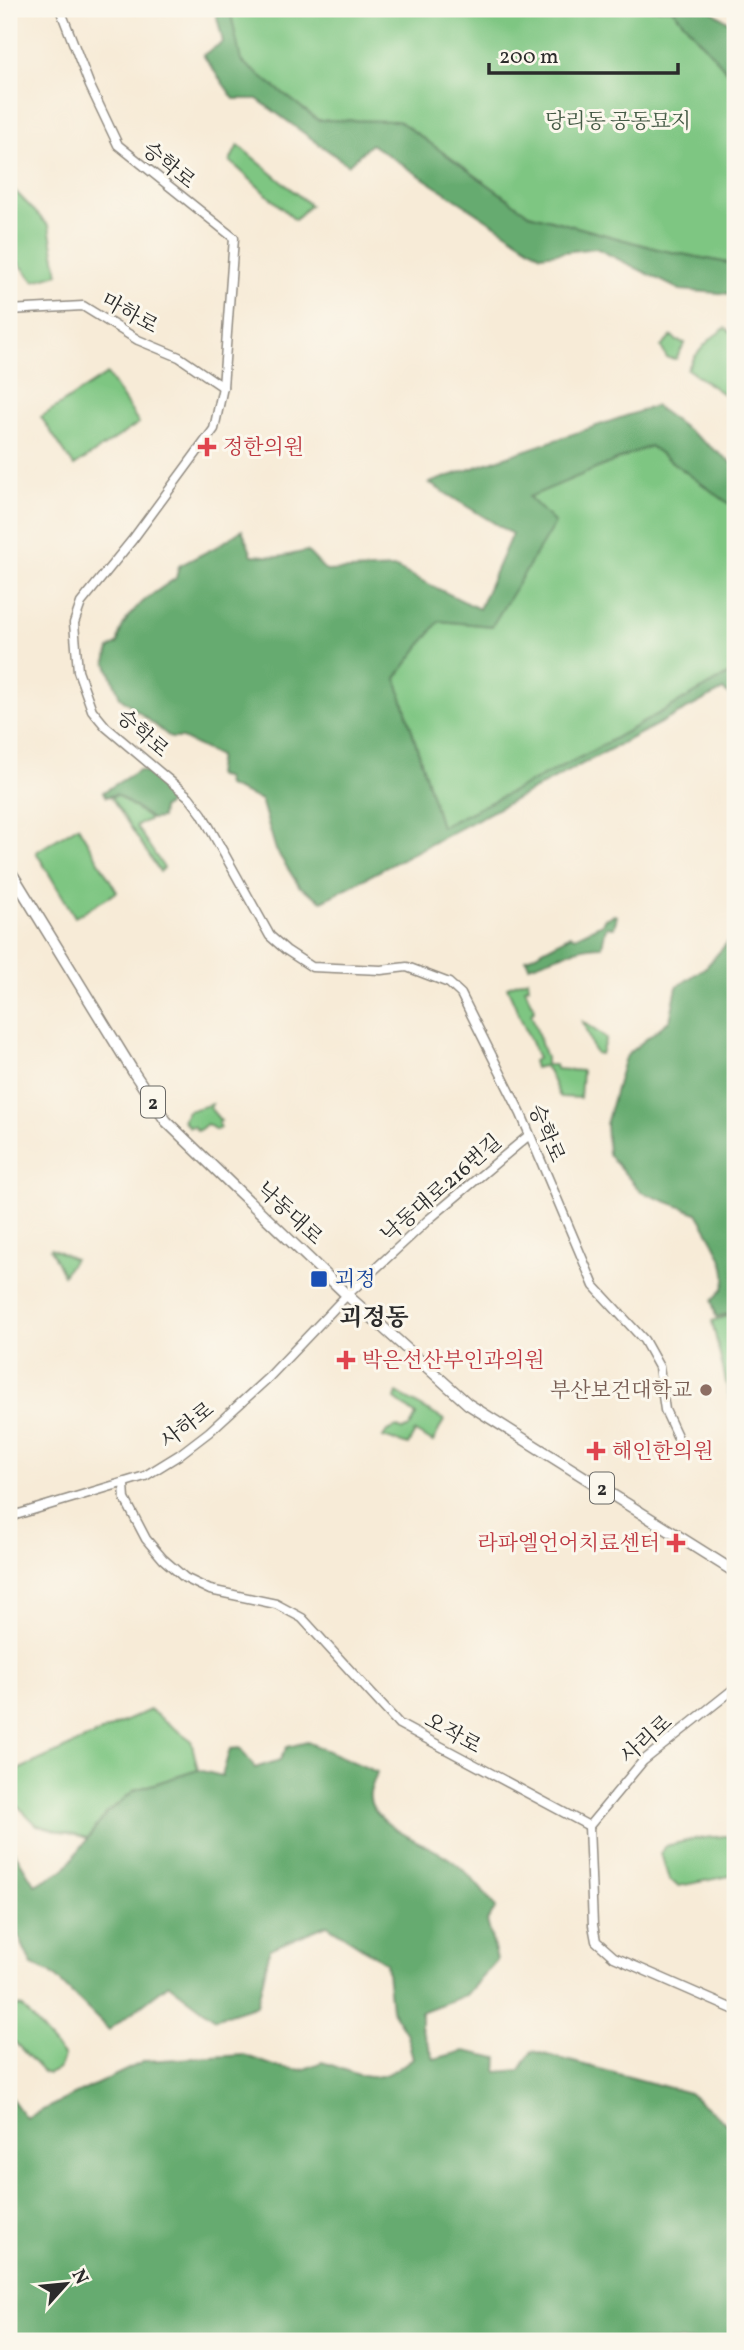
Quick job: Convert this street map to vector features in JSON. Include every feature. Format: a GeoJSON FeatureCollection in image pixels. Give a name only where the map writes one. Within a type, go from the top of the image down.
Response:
{"type":"FeatureCollection","features":[{"type":"Feature","properties":{"kind":"main road","name":"낙동대로"},"geometry":{"type":"LineString","coordinates":[[9,869],[166,1121],[347,1295],[468,1404],[735,1572]]}},
{"type":"Feature","properties":{"kind":"main road"},"geometry":{"type":"LineString","coordinates":[[9,1502],[10,1517]]}},
{"type":"Feature","properties":{"kind":"street","name":"승학로"},"geometry":{"type":"LineString","coordinates":[[60,9],[90,86],[118,145],[234,239],[223,387],[214,429],[133,539],[81,603],[74,623],[78,671],[92,710],[106,727],[189,797],[202,814],[270,936],[286,950],[312,967],[381,970],[407,967],[449,983],[461,994],[479,1026],[594,1286],[644,1340],[659,1367],[665,1410],[684,1451]]}},
{"type":"Feature","properties":{"kind":"street","name":"마하로"},"geometry":{"type":"LineString","coordinates":[[9,310],[83,306],[138,340],[178,357],[223,387]]}},
{"type":"Feature","properties":{"kind":"street","name":"낙동대로216번길"},"geometry":{"type":"LineString","coordinates":[[347,1295],[429,1220],[528,1136]]}},
{"type":"Feature","properties":{"kind":"street","name":"사하로"},"geometry":{"type":"LineString","coordinates":[[10,1517],[124,1484],[161,1467],[209,1433],[269,1377],[347,1295]]}},
{"type":"Feature","properties":{"kind":"street","name":"오작로"},"geometry":{"type":"LineString","coordinates":[[124,1484],[125,1499],[146,1539],[163,1559],[185,1578],[210,1590],[276,1604],[302,1618],[399,1724],[589,1826]]}},
{"type":"Feature","properties":{"kind":"street","name":"사리로"},"geometry":{"type":"LineString","coordinates":[[589,1826],[643,1761],[735,1688]]}},
{"type":"Feature","properties":{"kind":"street"},"geometry":{"type":"LineString","coordinates":[[589,1826],[593,1925],[597,1943],[614,1957],[735,2010]]}},
{"type":"Feature","properties":{"kind":"green space"},"geometry":{"type":"Polygon","coordinates":[[[215,9],[230,9],[241,61],[318,120],[399,121],[529,214],[661,250],[733,264],[735,300],[731,294],[680,290],[596,248],[541,255],[371,144],[348,165],[257,99],[234,99],[203,55],[223,42],[215,9]]]}},
{"type":"Feature","properties":{"kind":"green space","name":"당리동 공동묘지"},"geometry":{"type":"Polygon","coordinates":[[[230,9],[672,9],[735,80],[735,267],[733,264],[661,250],[529,214],[399,121],[318,120],[240,61],[230,9]]]}},
{"type":"Feature","properties":{"kind":"green space"},"geometry":{"type":"Polygon","coordinates":[[[672,9],[708,9],[735,26],[735,80],[672,9]]]}},
{"type":"Feature","properties":{"kind":"green space"},"geometry":{"type":"Polygon","coordinates":[[[238,145],[310,205],[295,220],[230,161],[238,145]]]}},
{"type":"Feature","properties":{"kind":"green space"},"geometry":{"type":"Polygon","coordinates":[[[14,190],[49,226],[58,274],[34,281],[9,252],[9,212],[14,190]]]}},
{"type":"Feature","properties":{"kind":"green space"},"geometry":{"type":"Polygon","coordinates":[[[725,328],[735,335],[735,402],[687,369],[703,346],[725,328]]]}},
{"type":"Feature","properties":{"kind":"green space"},"geometry":{"type":"Polygon","coordinates":[[[672,336],[685,343],[676,359],[667,358],[661,347],[672,336]]]}},
{"type":"Feature","properties":{"kind":"green space"},"geometry":{"type":"Polygon","coordinates":[[[107,374],[139,423],[74,466],[41,417],[107,374]]]}},
{"type":"Feature","properties":{"kind":"green space"},"geometry":{"type":"Polygon","coordinates":[[[655,406],[735,465],[735,508],[650,446],[529,497],[555,523],[492,626],[439,621],[396,678],[441,827],[583,756],[730,674],[735,679],[735,699],[723,690],[322,901],[299,886],[276,850],[261,800],[227,786],[226,779],[216,775],[219,756],[182,738],[171,738],[120,697],[106,662],[109,649],[118,643],[120,632],[131,613],[176,578],[179,566],[242,530],[252,555],[279,557],[307,551],[326,571],[396,568],[479,609],[512,534],[429,483],[655,406]]]}},
{"type":"Feature","properties":{"kind":"green space"},"geometry":{"type":"Polygon","coordinates":[[[650,446],[735,508],[735,679],[729,674],[583,756],[441,827],[396,678],[439,621],[492,626],[528,497],[650,446]]]}},
{"type":"Feature","properties":{"kind":"green space"},"geometry":{"type":"Polygon","coordinates":[[[139,770],[155,774],[164,783],[160,789],[171,798],[162,808],[161,818],[152,819],[116,794],[106,797],[103,792],[139,770]]]}},
{"type":"Feature","properties":{"kind":"green space"},"geometry":{"type":"Polygon","coordinates":[[[117,795],[150,819],[136,826],[164,868],[160,872],[111,797],[117,795]]]}},
{"type":"Feature","properties":{"kind":"green space"},"geometry":{"type":"Polygon","coordinates":[[[78,826],[117,892],[75,917],[36,852],[78,826]]]}},
{"type":"Feature","properties":{"kind":"green space"},"geometry":{"type":"Polygon","coordinates":[[[617,916],[614,928],[606,927],[602,946],[574,950],[529,966],[526,959],[571,935],[575,937],[602,924],[604,919],[617,916]]]}},
{"type":"Feature","properties":{"kind":"green space"},"geometry":{"type":"Polygon","coordinates":[[[735,934],[735,1328],[733,1319],[728,1314],[716,1317],[712,1301],[723,1288],[725,1270],[697,1213],[641,1192],[608,1154],[606,1124],[624,1060],[670,1020],[677,987],[707,966],[735,934]]]}},
{"type":"Feature","properties":{"kind":"green space"},"geometry":{"type":"Polygon","coordinates":[[[528,979],[529,987],[525,988],[533,1003],[534,1011],[531,1013],[546,1065],[555,1065],[556,1069],[582,1071],[580,1098],[560,1097],[548,1070],[543,1066],[535,1068],[533,1061],[538,1058],[507,987],[528,979]]]}},
{"type":"Feature","properties":{"kind":"green space"},"geometry":{"type":"Polygon","coordinates":[[[583,1022],[606,1038],[601,1054],[593,1049],[583,1022]]]}},
{"type":"Feature","properties":{"kind":"green space"},"geometry":{"type":"Polygon","coordinates":[[[212,1104],[210,1108],[221,1121],[218,1123],[220,1128],[216,1130],[207,1124],[198,1131],[183,1120],[188,1111],[212,1104]]]}},
{"type":"Feature","properties":{"kind":"green space"},"geometry":{"type":"Polygon","coordinates":[[[50,1249],[74,1259],[63,1275],[50,1249]]]}},
{"type":"Feature","properties":{"kind":"green space"},"geometry":{"type":"Polygon","coordinates":[[[727,1316],[732,1319],[735,1333],[735,1398],[730,1399],[712,1321],[727,1316]]]}},
{"type":"Feature","properties":{"kind":"green space"},"geometry":{"type":"Polygon","coordinates":[[[397,1393],[444,1420],[433,1442],[415,1432],[408,1445],[383,1437],[387,1431],[397,1427],[403,1430],[410,1427],[416,1415],[395,1399],[397,1393]]]}},
{"type":"Feature","properties":{"kind":"green space"},"geometry":{"type":"Polygon","coordinates":[[[150,1710],[191,1740],[198,1770],[135,1790],[107,1813],[88,1838],[37,1825],[9,1797],[9,1774],[150,1710]]]}},
{"type":"Feature","properties":{"kind":"green space"},"geometry":{"type":"Polygon","coordinates":[[[307,1742],[377,1772],[370,1793],[371,1803],[377,1813],[397,1830],[458,1865],[496,1908],[487,1921],[497,1960],[466,1995],[421,2012],[421,2027],[434,2059],[464,2051],[498,2058],[497,2072],[520,2070],[532,2051],[689,2093],[735,2131],[735,2341],[9,2341],[9,2095],[26,2118],[145,2061],[244,2055],[277,2067],[302,2070],[322,2062],[360,2075],[378,2077],[388,2074],[413,2058],[406,2033],[391,2009],[386,1963],[327,1925],[270,1949],[257,2005],[215,2019],[169,1984],[109,2030],[50,1972],[32,1965],[9,1916],[9,1847],[35,1885],[64,1870],[107,1813],[135,1790],[198,1770],[222,1776],[230,1749],[240,1748],[255,1768],[280,1760],[287,1747],[307,1742]]]}},
{"type":"Feature","properties":{"kind":"green space"},"geometry":{"type":"Polygon","coordinates":[[[735,1836],[735,1875],[679,1886],[669,1880],[661,1853],[666,1846],[694,1839],[735,1836]]]}},
{"type":"Feature","properties":{"kind":"green space"},"geometry":{"type":"Polygon","coordinates":[[[9,2005],[23,2007],[64,2057],[59,2069],[49,2074],[43,2072],[9,2036],[9,2005]]]}},
{"type":"Feature","properties":{"kind":"place","name":"정한의원"},"geometry":{"type":"Point","coordinates":[207,447]}},
{"type":"Feature","properties":{"kind":"place","name":"괴정"},"geometry":{"type":"Point","coordinates":[319,1279]}},
{"type":"Feature","properties":{"kind":"place","name":"박은선산부인과의원"},"geometry":{"type":"Point","coordinates":[346,1360]}},
{"type":"Feature","properties":{"kind":"place","name":"부산보건대학교"},"geometry":{"type":"Point","coordinates":[706,1390]}},
{"type":"Feature","properties":{"kind":"place","name":"해인한의원"},"geometry":{"type":"Point","coordinates":[596,1451]}},
{"type":"Feature","properties":{"kind":"place","name":"라파엘언어치료센터"},"geometry":{"type":"Point","coordinates":[676,1543]}},
{"type":"Feature","properties":{"kind":"district","name":"괴정동"},"geometry":{"type":"Point","coordinates":[374,1317]}}]}
